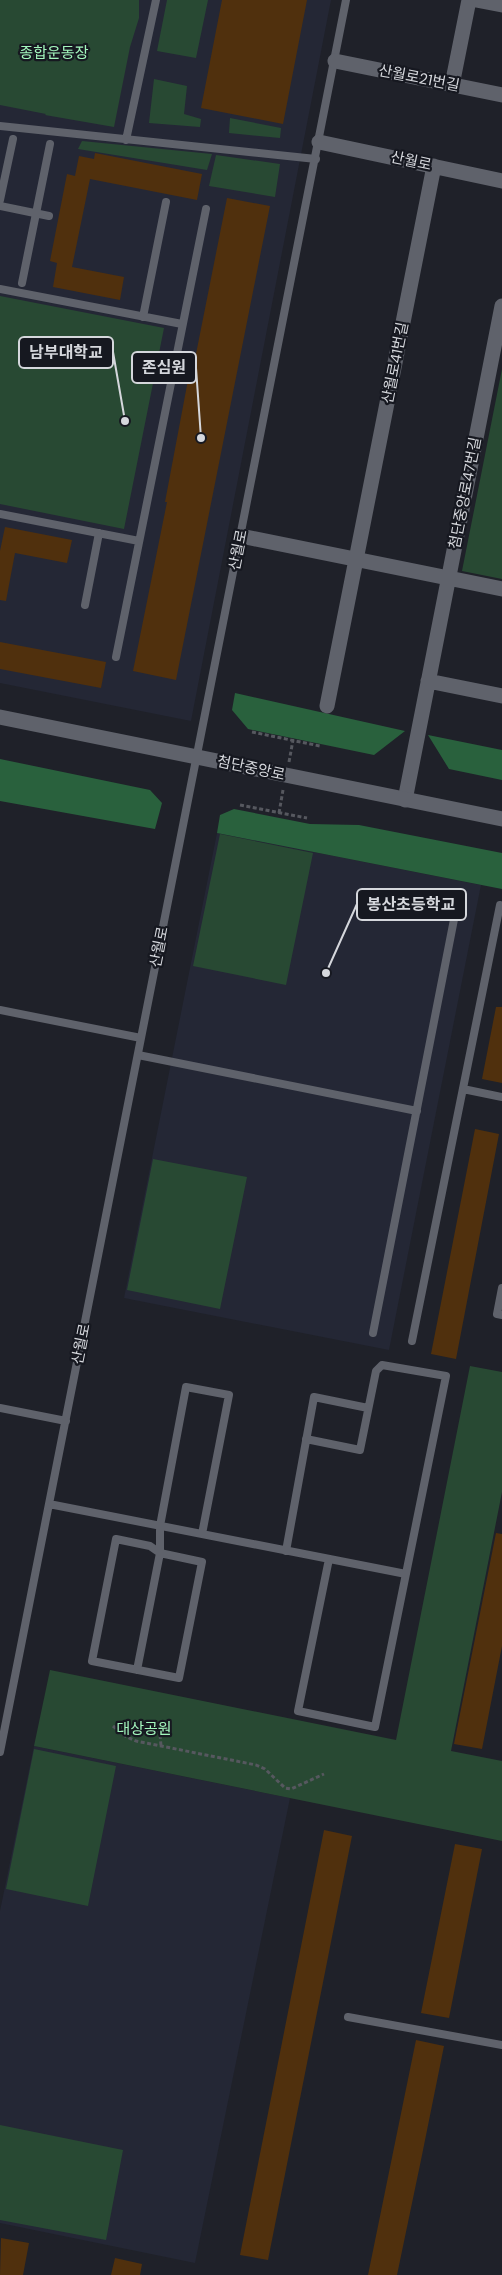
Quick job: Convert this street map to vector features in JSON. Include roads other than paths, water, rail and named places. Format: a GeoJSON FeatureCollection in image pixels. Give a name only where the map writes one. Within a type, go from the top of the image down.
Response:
{"type":"FeatureCollection","features":[{"type":"Feature","properties":{"kind":"street"},"geometry":{"type":"LineString","coordinates":[[452,85],[469,0]]}},
{"type":"Feature","properties":{"kind":"street"},"geometry":{"type":"LineString","coordinates":[[476,0],[502,5]]}},
{"type":"Feature","properties":{"kind":"street","name":"산월로21번길"},"geometry":{"type":"LineString","coordinates":[[335,61],[502,95]]}},
{"type":"Feature","properties":{"kind":"street","name":"산월로"},"geometry":{"type":"LineString","coordinates":[[319,142],[502,181]]}},
{"type":"Feature","properties":{"kind":"street","name":"산월로41번길"},"geometry":{"type":"LineString","coordinates":[[327,706],[434,166]]}},
{"type":"Feature","properties":{"kind":"street","name":"첨단중앙로47번길"},"geometry":{"type":"LineString","coordinates":[[405,800],[502,306]]}},
{"type":"Feature","properties":{"kind":"street"},"geometry":{"type":"LineString","coordinates":[[241,536],[502,589]]}},
{"type":"Feature","properties":{"kind":"street"},"geometry":{"type":"LineString","coordinates":[[428,681],[502,696]]}},
{"type":"Feature","properties":{"kind":"street","name":"첨단중앙로"},"geometry":{"type":"LineString","coordinates":[[0,717],[502,819]]}},
{"type":"Feature","properties":{"kind":"lane"},"geometry":{"type":"LineString","coordinates":[[126,140],[156,0]]}},
{"type":"Feature","properties":{"kind":"lane","name":"산월로"},"geometry":{"type":"LineString","coordinates":[[0,1752],[346,0]]}},
{"type":"Feature","properties":{"kind":"lane"},"geometry":{"type":"LineString","coordinates":[[0,126],[316,159]]}},
{"type":"Feature","properties":{"kind":"lane"},"geometry":{"type":"LineString","coordinates":[[0,200],[13,139]]}},
{"type":"Feature","properties":{"kind":"lane"},"geometry":{"type":"LineString","coordinates":[[22,283],[50,144]]}},
{"type":"Feature","properties":{"kind":"lane"},"geometry":{"type":"LineString","coordinates":[[142,317],[166,202]]}},
{"type":"Feature","properties":{"kind":"lane"},"geometry":{"type":"LineString","coordinates":[[0,206],[49,216]]}},
{"type":"Feature","properties":{"kind":"lane"},"geometry":{"type":"LineString","coordinates":[[116,657],[206,209]]}},
{"type":"Feature","properties":{"kind":"lane"},"geometry":{"type":"LineString","coordinates":[[0,289],[182,324]]}},
{"type":"Feature","properties":{"kind":"lane"},"geometry":{"type":"LineString","coordinates":[[0,514],[140,541]]}},
{"type":"Feature","properties":{"kind":"lane"},"geometry":{"type":"LineString","coordinates":[[85,605],[99,533]]}},
{"type":"Feature","properties":{"kind":"lane"},"geometry":{"type":"LineString","coordinates":[[373,1333],[458,899]]}},
{"type":"Feature","properties":{"kind":"lane"},"geometry":{"type":"LineString","coordinates":[[412,1341],[500,905]]}},
{"type":"Feature","properties":{"kind":"lane"},"geometry":{"type":"LineString","coordinates":[[0,1010],[141,1038]]}},
{"type":"Feature","properties":{"kind":"lane"},"geometry":{"type":"LineString","coordinates":[[138,1056],[417,1110]]}},
{"type":"Feature","properties":{"kind":"lane"},"geometry":{"type":"LineString","coordinates":[[462,1089],[502,1097]]}},
{"type":"Feature","properties":{"kind":"lane"},"geometry":{"type":"LineString","coordinates":[[502,1288],[497,1314],[502,1315]]}},
{"type":"Feature","properties":{"kind":"lane"},"geometry":{"type":"LineString","coordinates":[[306,1438],[360,1450],[376,1371],[382,1365],[446,1376],[375,1727],[298,1711],[328,1559]]}},
{"type":"Feature","properties":{"kind":"lane"},"geometry":{"type":"LineString","coordinates":[[137,1670],[160,1553],[160,1526],[186,1387],[229,1395],[202,1534]]}},
{"type":"Feature","properties":{"kind":"lane"},"geometry":{"type":"LineString","coordinates":[[286,1550],[314,1397],[368,1408]]}},
{"type":"Feature","properties":{"kind":"lane"},"geometry":{"type":"LineString","coordinates":[[0,1408],[66,1421]]}},
{"type":"Feature","properties":{"kind":"lane"},"geometry":{"type":"LineString","coordinates":[[49,1504],[406,1574]]}},
{"type":"Feature","properties":{"kind":"lane"},"geometry":{"type":"LineString","coordinates":[[116,1539],[150,1546],[160,1553],[202,1562],[178,1678],[92,1661],[116,1539]]}},
{"type":"Feature","properties":{"kind":"lane"},"geometry":{"type":"LineString","coordinates":[[348,2017],[502,2045]]}},
{"type":"Feature","properties":{"kind":"place","name":"남부대학교"},"geometry":{"type":"Point","coordinates":[125,421]}},
{"type":"Feature","properties":{"kind":"place","name":"존심원"},"geometry":{"type":"Point","coordinates":[201,438]}},
{"type":"Feature","properties":{"kind":"place","name":"봉산초등학교"},"geometry":{"type":"Point","coordinates":[326,973]}},
{"type":"Feature","properties":{"kind":"park label","name":"종합운동장"},"geometry":{"type":"Point","coordinates":[54,53]}},
{"type":"Feature","properties":{"kind":"park label","name":"대상공원"},"geometry":{"type":"Point","coordinates":[144,1729]}}]}
